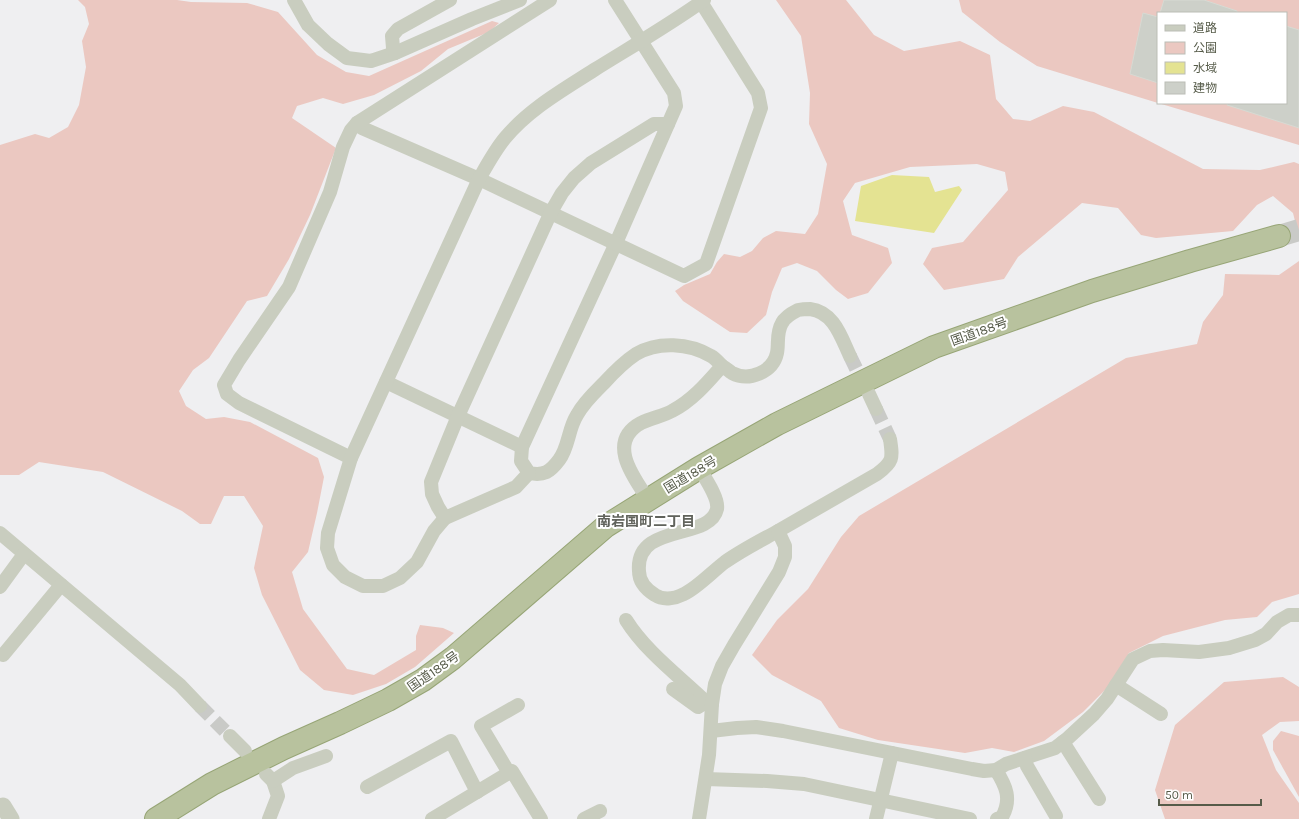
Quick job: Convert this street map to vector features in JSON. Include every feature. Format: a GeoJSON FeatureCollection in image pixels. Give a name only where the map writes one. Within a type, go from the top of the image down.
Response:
{"type":"FeatureCollection","features":[{"type":"Feature","properties":{"kind":"highway","name":"国道188号"},"geometry":{"type":"LineString","coordinates":[[156,819],[212,784],[284,748],[388,700],[423,680],[453,658],[606,526],[699,468],[777,424],[934,347],[1092,291],[1279,236]]}},
{"type":"Feature","properties":{"kind":"street"},"geometry":{"type":"LineString","coordinates":[[294,0],[308,25],[328,44],[347,58],[371,61],[520,0]]}},
{"type":"Feature","properties":{"kind":"street"},"geometry":{"type":"LineString","coordinates":[[395,52],[393,48],[392,36],[398,28],[450,0]]}},
{"type":"Feature","properties":{"kind":"street"},"geometry":{"type":"LineString","coordinates":[[352,458],[239,403],[227,394],[224,385],[239,360],[289,287],[330,192],[343,147],[351,130],[357,123],[550,0]]}},
{"type":"Feature","properties":{"kind":"street"},"geometry":{"type":"LineString","coordinates":[[615,0],[674,93],[676,106],[616,243],[522,447],[521,461],[529,473],[540,475],[551,468],[560,458],[566,446],[569,432],[576,415],[586,401],[622,364],[637,354],[654,347],[672,344],[693,348],[712,356],[733,374],[744,377],[757,375],[768,369],[776,355],[778,332],[782,322],[792,313],[803,309],[816,310],[828,316],[836,325],[850,356]]}},
{"type":"Feature","properties":{"kind":"street"},"geometry":{"type":"LineString","coordinates":[[357,123],[362,128],[479,179],[551,212],[684,276],[706,264],[761,108],[758,93],[703,1],[641,42],[559,92],[526,117],[504,138],[479,179],[352,458],[328,533],[327,548],[332,565],[344,577],[362,586],[383,586],[400,578],[416,562],[434,531],[445,518],[516,486],[529,473]]}},
{"type":"Feature","properties":{"kind":"street"},"geometry":{"type":"LineString","coordinates":[[445,518],[432,494],[431,482],[458,416],[551,212],[562,193],[574,178],[591,163],[654,124],[668,124]]}},
{"type":"Feature","properties":{"kind":"street"},"geometry":{"type":"LineString","coordinates":[[648,499],[632,474],[624,457],[625,442],[631,431],[641,423],[672,411],[688,400],[722,366]]}},
{"type":"Feature","properties":{"kind":"street"},"geometry":{"type":"LineString","coordinates":[[386,382],[522,447]]}},
{"type":"Feature","properties":{"kind":"street"},"geometry":{"type":"LineString","coordinates":[[869,394],[876,409]]}},
{"type":"Feature","properties":{"kind":"street"},"geometry":{"type":"LineString","coordinates":[[699,468],[717,501],[717,510],[712,519],[704,525],[658,539],[641,554],[638,563],[639,574],[644,586],[657,596],[672,599],[685,594],[727,561],[753,544],[877,474],[889,465],[892,453],[890,439]]}},
{"type":"Feature","properties":{"kind":"street"},"geometry":{"type":"LineString","coordinates":[[699,819],[706,779],[711,731],[709,703],[722,666],[780,572],[786,557],[785,546],[778,531]]}},
{"type":"Feature","properties":{"kind":"street"},"geometry":{"type":"LineString","coordinates":[[0,534],[180,685],[200,706]]}},
{"type":"Feature","properties":{"kind":"street"},"geometry":{"type":"LineString","coordinates":[[0,588],[24,554]]}},
{"type":"Feature","properties":{"kind":"street"},"geometry":{"type":"LineString","coordinates":[[3,655],[61,585]]}},
{"type":"Feature","properties":{"kind":"street"},"geometry":{"type":"LineString","coordinates":[[711,731],[738,728],[762,728],[972,769],[984,771],[996,770],[1006,764],[1055,748],[1063,742],[1094,714],[1107,699],[1133,659],[1150,651],[1163,650],[1199,652],[1229,648],[1255,640],[1266,634],[1277,622],[1289,615],[1299,615]]}},
{"type":"Feature","properties":{"kind":"street"},"geometry":{"type":"LineString","coordinates":[[626,620],[645,645],[709,703]]}},
{"type":"Feature","properties":{"kind":"street"},"geometry":{"type":"LineString","coordinates":[[1116,686],[1161,714]]}},
{"type":"Feature","properties":{"kind":"street"},"geometry":{"type":"LineString","coordinates":[[673,689],[698,707],[709,703]]}},
{"type":"Feature","properties":{"kind":"street"},"geometry":{"type":"LineString","coordinates":[[509,773],[481,726],[518,705]]}},
{"type":"Feature","properties":{"kind":"street"},"geometry":{"type":"LineString","coordinates":[[230,736],[245,751]]}},
{"type":"Feature","properties":{"kind":"street"},"geometry":{"type":"LineString","coordinates":[[367,787],[451,741],[477,792]]}},
{"type":"Feature","properties":{"kind":"street"},"geometry":{"type":"LineString","coordinates":[[1063,742],[1099,799]]}},
{"type":"Feature","properties":{"kind":"street"},"geometry":{"type":"LineString","coordinates":[[876,819],[892,753]]}},
{"type":"Feature","properties":{"kind":"street"},"geometry":{"type":"LineString","coordinates":[[269,819],[278,796],[269,777],[326,756]]}},
{"type":"Feature","properties":{"kind":"street"},"geometry":{"type":"LineString","coordinates":[[1025,758],[1027,766],[1056,816]]}},
{"type":"Feature","properties":{"kind":"street"},"geometry":{"type":"LineString","coordinates":[[996,770],[1003,782],[1008,797],[1006,811],[1002,818],[997,819]]}},
{"type":"Feature","properties":{"kind":"street"},"geometry":{"type":"LineString","coordinates":[[432,819],[512,771],[539,818]]}},
{"type":"Feature","properties":{"kind":"street"},"geometry":{"type":"LineString","coordinates":[[706,779],[804,784],[970,819]]}},
{"type":"Feature","properties":{"kind":"street"},"geometry":{"type":"LineString","coordinates":[[584,819],[600,810]]}},
{"type":"Feature","properties":{"kind":"green space"},"geometry":{"type":"Polygon","coordinates":[[[78,0],[177,0],[191,2],[247,3],[278,12],[317,55],[346,72],[369,76],[492,21],[499,23],[489,32],[448,49],[421,71],[374,95],[343,104],[323,98],[297,106],[292,118],[336,148],[310,215],[289,259],[267,296],[247,301],[209,358],[193,370],[179,391],[186,406],[206,419],[224,417],[250,422],[318,458],[324,477],[317,513],[308,552],[292,572],[303,609],[347,669],[374,675],[416,650],[416,636],[420,625],[443,628],[454,633],[415,667],[386,684],[353,695],[324,690],[300,670],[262,595],[254,568],[263,526],[244,496],[224,496],[211,524],[200,524],[182,511],[103,472],[39,462],[19,475],[0,475],[0,145],[35,134],[49,138],[68,127],[79,105],[86,67],[82,41],[89,24],[85,7],[78,0]]]}},
{"type":"Feature","properties":{"kind":"green space"},"geometry":{"type":"Polygon","coordinates":[[[776,0],[846,0],[874,35],[904,51],[960,41],[990,55],[996,99],[1013,119],[1030,121],[1063,106],[1094,112],[1203,169],[1260,170],[1294,162],[1299,164],[1299,237],[1293,213],[1273,196],[1257,205],[1233,231],[1156,238],[1141,235],[1118,208],[1082,203],[1018,257],[1004,279],[944,290],[923,264],[932,248],[963,242],[1008,190],[1005,172],[977,164],[910,167],[855,183],[843,201],[852,235],[888,248],[892,263],[868,293],[848,299],[836,290],[817,271],[797,263],[782,268],[772,292],[766,315],[747,333],[730,332],[683,301],[675,291],[684,285],[710,274],[724,254],[740,257],[752,251],[763,238],[776,231],[805,234],[818,214],[827,164],[809,124],[810,93],[801,36],[776,0]]]}},
{"type":"Feature","properties":{"kind":"green space"},"geometry":{"type":"Polygon","coordinates":[[[959,0],[1299,0],[1299,145],[1161,104],[1287,104],[1287,12],[1157,12],[1157,103],[1037,66],[1000,42],[962,12],[959,0]]]}},
{"type":"Feature","properties":{"kind":"green space"},"geometry":{"type":"Polygon","coordinates":[[[1299,261],[1299,594],[1272,602],[1257,617],[1225,620],[1163,636],[1129,653],[1109,686],[1083,712],[1044,741],[1014,752],[992,748],[965,753],[878,740],[839,728],[821,701],[772,675],[752,655],[777,620],[808,589],[841,537],[859,516],[1126,358],[1197,344],[1203,322],[1223,295],[1225,274],[1279,275],[1299,261]]]}},
{"type":"Feature","properties":{"kind":"green space"},"geometry":{"type":"Polygon","coordinates":[[[1283,677],[1299,687],[1299,721],[1280,722],[1262,735],[1276,770],[1299,803],[1299,819],[1165,819],[1155,790],[1175,725],[1224,682],[1283,677]]]}},
{"type":"Feature","properties":{"kind":"green space"},"geometry":{"type":"Polygon","coordinates":[[[1281,731],[1299,736],[1299,797],[1273,750],[1273,741],[1281,731]]]}},
{"type":"Feature","properties":{"kind":"water"},"geometry":{"type":"Polygon","coordinates":[[[892,175],[929,177],[935,192],[959,186],[962,190],[934,233],[855,221],[861,186],[892,175]]]}},
{"type":"Feature","properties":{"kind":"building"},"geometry":{"type":"Polygon","coordinates":[[[1164,0],[1204,0],[1237,11],[1237,12],[1160,12],[1164,0]]]}},
{"type":"Feature","properties":{"kind":"building"},"geometry":{"type":"Polygon","coordinates":[[[1143,13],[1157,17],[1157,83],[1130,74],[1143,13]]]}},
{"type":"Feature","properties":{"kind":"building"},"geometry":{"type":"Polygon","coordinates":[[[1287,26],[1299,30],[1299,128],[1227,105],[1287,104],[1287,26]]]}},
{"type":"Feature","properties":{"kind":"tunnel"},"geometry":{"type":"LineString","coordinates":[[1279,236],[1299,230]]}},
{"type":"Feature","properties":{"kind":"tunnel"},"geometry":{"type":"LineString","coordinates":[[850,356],[866,389]]}},
{"type":"Feature","properties":{"kind":"tunnel"},"geometry":{"type":"LineString","coordinates":[[876,409],[890,439]]}},
{"type":"Feature","properties":{"kind":"tunnel"},"geometry":{"type":"LineString","coordinates":[[200,706],[230,736]]}},
{"type":"Feature","properties":{"kind":"district","name":"南岩国町二丁目"},"geometry":{"type":"Point","coordinates":[646,521]}}]}
